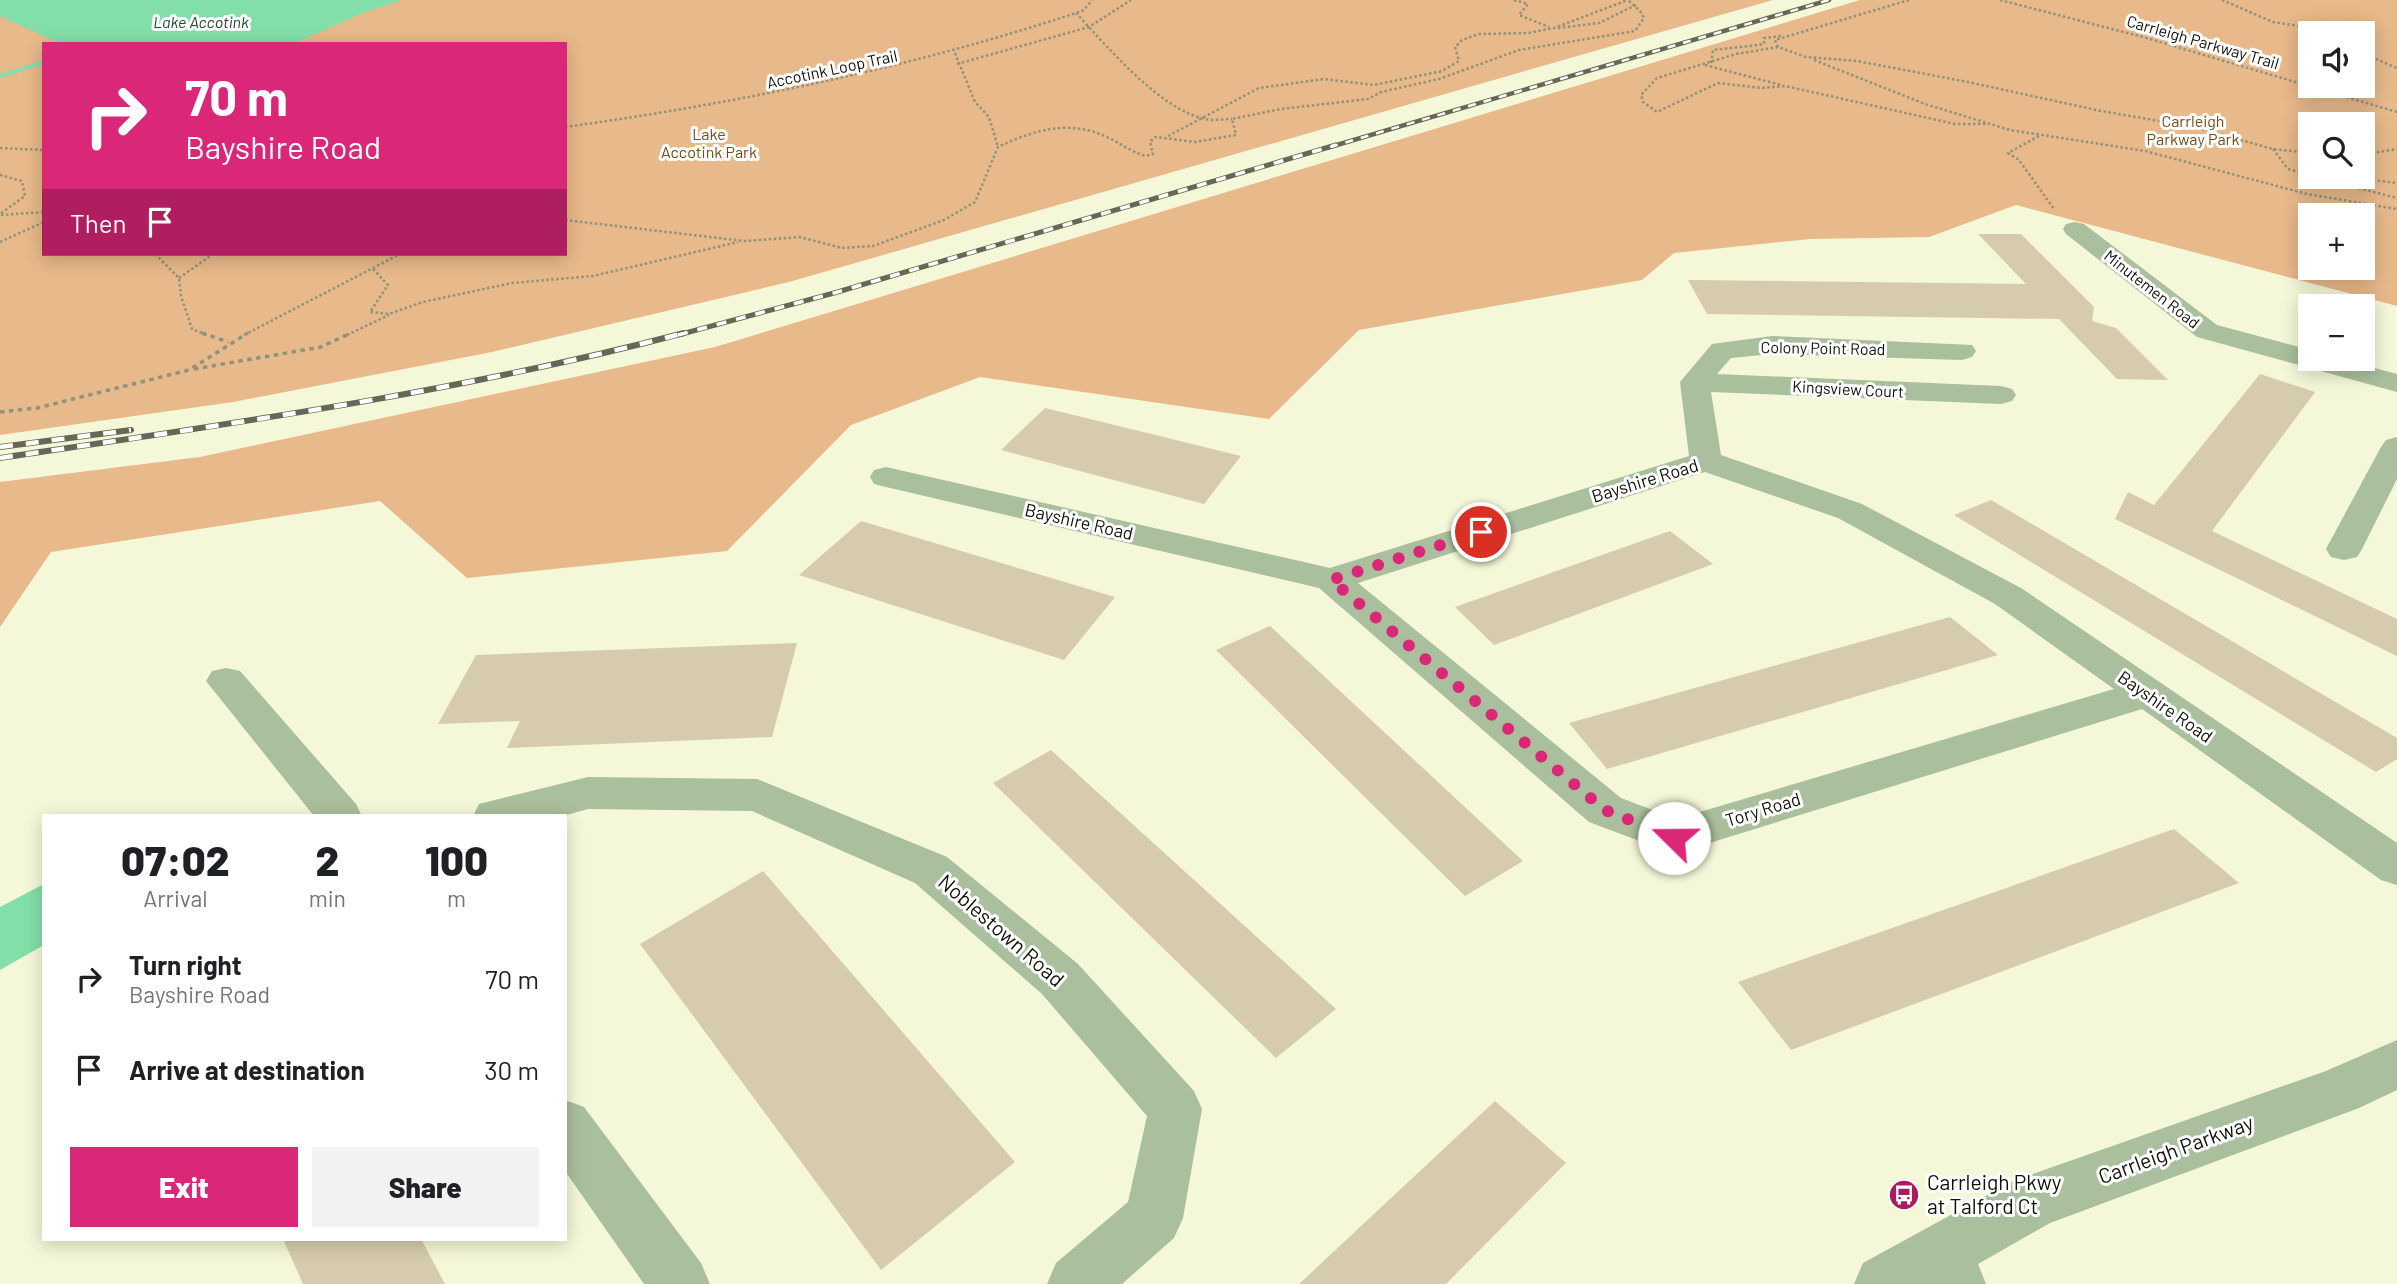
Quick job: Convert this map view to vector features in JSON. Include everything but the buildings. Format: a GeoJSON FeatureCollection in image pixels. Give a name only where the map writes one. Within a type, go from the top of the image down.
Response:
{"type":"FeatureCollection","features":[{"type":"Feature","properties":{"kind":"street","name":"Minutemen Road"},"geometry":{"type":"LineString","coordinates":[[2075,229],[2207,331],[2397,383]]}},
{"type":"Feature","properties":{"kind":"street","name":"Colony Point Road"},"geometry":{"type":"LineString","coordinates":[[1695,382],[1722,350],[1759,346],[1962,351]]}},
{"type":"Feature","properties":{"kind":"street","name":"Kingsview Court"},"geometry":{"type":"LineString","coordinates":[[1695,382],[2001,396]]}},
{"type":"Feature","properties":{"kind":"street"},"geometry":{"type":"LineString","coordinates":[[1695,382],[1706,461]]}},
{"type":"Feature","properties":{"kind":"street"},"geometry":{"type":"LineString","coordinates":[[2343,549],[2397,447]]}},
{"type":"Feature","properties":{"kind":"street","name":"Bayshire Road"},"geometry":{"type":"LineString","coordinates":[[886,477],[1331,580],[1706,461],[1850,511],[2008,596],[2397,867]]}},
{"type":"Feature","properties":{"kind":"street","name":"Tory Road"},"geometry":{"type":"LineString","coordinates":[[1331,580],[1605,810],[1674,838],[2145,694]]}},
{"type":"Feature","properties":{"kind":"street"},"geometry":{"type":"LineString","coordinates":[[226,681],[338,814]]}},
{"type":"Feature","properties":{"kind":"street","name":"Noblestown Road"},"geometry":{"type":"LineString","coordinates":[[503,814],[588,793],[757,795],[931,870],[1060,979],[1175,1109],[1154,1218],[1077,1284]]}},
{"type":"Feature","properties":{"kind":"street","name":"Carrleigh Parkway"},"geometry":{"type":"LineString","coordinates":[[1884,1284],[1945,1270],[2033,1201],[2340,1091],[2397,1064]]}},
{"type":"Feature","properties":{"kind":"street"},"geometry":{"type":"LineString","coordinates":[[567,1128],[680,1284]]}},
{"type":"Feature","properties":{"kind":"path","name":"Accotink Loop Trail"},"geometry":{"type":"LineString","coordinates":[[567,127],[765,97],[955,52],[1084,10],[1092,0]]}},
{"type":"Feature","properties":{"kind":"path"},"geometry":{"type":"LineString","coordinates":[[957,64],[1074,29],[1089,27],[1131,0]]}},
{"type":"Feature","properties":{"kind":"path"},"geometry":{"type":"LineString","coordinates":[[1514,0],[1528,4],[1519,15],[1552,28],[1594,25],[1626,13],[1636,5]]}},
{"type":"Feature","properties":{"kind":"path"},"geometry":{"type":"LineString","coordinates":[[1076,13],[1117,57],[1178,105],[1202,118],[1232,119],[1281,109],[1368,99],[1381,92],[1470,69],[1519,50],[1634,31],[1643,23],[1644,18],[1636,5],[1628,0],[1552,28],[1531,33],[1478,34],[1461,40],[1455,47],[1459,61],[1454,66],[1430,74],[1374,85],[1354,85],[1324,79],[1259,88],[1202,118],[1167,137]]}},
{"type":"Feature","properties":{"kind":"path"},"geometry":{"type":"LineString","coordinates":[[1711,63],[1713,50],[1732,44],[1759,46],[1764,44],[1764,38],[1782,36],[1909,0]]}},
{"type":"Feature","properties":{"kind":"path","name":"Carrleigh Parkway Trail"},"geometry":{"type":"LineString","coordinates":[[2000,0],[2143,37],[2397,112]]}},
{"type":"Feature","properties":{"kind":"path"},"geometry":{"type":"LineString","coordinates":[[2222,0],[2273,22],[2298,26]]}},
{"type":"Feature","properties":{"kind":"path"},"geometry":{"type":"LineString","coordinates":[[1778,47],[1775,40],[1782,36]]}},
{"type":"Feature","properties":{"kind":"path"},"geometry":{"type":"LineString","coordinates":[[1785,86],[1762,88],[1718,83],[1657,112],[1643,102],[1641,95],[1657,78],[1736,54],[1778,47],[1994,124],[2039,136],[2109,144],[2158,154],[2269,186],[2397,209]]}},
{"type":"Feature","properties":{"kind":"path"},"geometry":{"type":"LineString","coordinates":[[0,412],[37,408],[190,370],[274,353],[321,347],[389,314],[423,302],[512,282],[593,276],[682,253],[744,241],[800,237],[842,248],[873,246],[899,238],[944,220],[975,202],[998,147],[989,117],[975,102],[957,64],[955,52]]}},
{"type":"Feature","properties":{"kind":"path"},"geometry":{"type":"LineString","coordinates":[[1806,57],[1857,61],[1981,84],[2101,111],[2194,127],[2273,149],[2298,152]]}},
{"type":"Feature","properties":{"kind":"path"},"geometry":{"type":"LineString","coordinates":[[2375,59],[2397,68]]}},
{"type":"Feature","properties":{"kind":"path"},"geometry":{"type":"LineString","coordinates":[[1704,65],[1955,124],[1994,124]]}},
{"type":"Feature","properties":{"kind":"path"},"geometry":{"type":"LineString","coordinates":[[998,147],[1035,130],[1070,127],[1099,133],[1139,155],[1146,156],[1153,154],[1150,142],[1155,137],[1195,142],[1236,135],[1232,119]]}},
{"type":"Feature","properties":{"kind":"path"},"geometry":{"type":"LineString","coordinates":[[2039,136],[2008,153],[2019,160],[2045,200],[2075,229]]}},
{"type":"Feature","properties":{"kind":"path"},"geometry":{"type":"LineString","coordinates":[[0,148],[42,150]]}},
{"type":"Feature","properties":{"kind":"path"},"geometry":{"type":"LineString","coordinates":[[2273,149],[2288,169],[2298,172]]}},
{"type":"Feature","properties":{"kind":"path"},"geometry":{"type":"LineString","coordinates":[[2375,153],[2397,149]]}},
{"type":"Feature","properties":{"kind":"path"},"geometry":{"type":"LineString","coordinates":[[0,175],[22,181],[25,196],[0,214]]}},
{"type":"Feature","properties":{"kind":"path"},"geometry":{"type":"LineString","coordinates":[[2375,180],[2397,183]]}},
{"type":"Feature","properties":{"kind":"path"},"geometry":{"type":"LineString","coordinates":[[2362,189],[2397,198]]}},
{"type":"Feature","properties":{"kind":"path"},"geometry":{"type":"LineString","coordinates":[[0,214],[42,212]]}},
{"type":"Feature","properties":{"kind":"path"},"geometry":{"type":"LineString","coordinates":[[567,220],[744,241]]}},
{"type":"Feature","properties":{"kind":"path"},"geometry":{"type":"LineString","coordinates":[[0,242],[42,223]]}},
{"type":"Feature","properties":{"kind":"path"},"geometry":{"type":"LineString","coordinates":[[157,256],[179,278],[181,296],[192,329],[228,342]]}},
{"type":"Feature","properties":{"kind":"path"},"geometry":{"type":"LineString","coordinates":[[179,278],[210,256]]}},
{"type":"Feature","properties":{"kind":"path"},"geometry":{"type":"LineString","coordinates":[[190,370],[228,342],[396,256]]}},
{"type":"Feature","properties":{"kind":"path"},"geometry":{"type":"LineString","coordinates":[[373,269],[388,285],[370,312],[389,314]]}},
{"type":"Feature","properties":{"kind":"green space","name":"Lake Accotink Park"},"geometry":{"type":"Polygon","coordinates":[[[0,0],[1773,0],[789,282],[492,352],[233,402],[0,435],[0,0]]]}},
{"type":"Feature","properties":{"kind":"green space","name":"Carrleigh Parkway Park"},"geometry":{"type":"Polygon","coordinates":[[[1860,0],[2397,0],[2397,306],[2375,300],[2375,294],[2352,294],[2299,280],[2375,280],[2375,203],[2298,203],[2298,280],[2016,205],[1929,237],[1810,239],[1674,253],[1642,280],[1359,330],[1269,419],[980,377],[851,425],[727,551],[467,578],[380,501],[51,552],[0,627],[0,482],[200,457],[715,347],[1860,0]]]}},
{"type":"Feature","properties":{"kind":"water","name":"Lake Accotink"},"geometry":{"type":"Polygon","coordinates":[[[0,0],[402,0],[363,13],[298,42],[57,42],[0,16],[0,0]]]}},
{"type":"Feature","properties":{"kind":"water"},"geometry":{"type":"Polygon","coordinates":[[[42,885],[42,946],[0,970],[0,907],[42,885]]]}},
{"type":"Feature","properties":{"kind":"waterway"},"geometry":{"type":"LineString","coordinates":[[0,76],[42,63]]}},
{"type":"Feature","properties":{"kind":"railway"},"geometry":{"type":"LineString","coordinates":[[1330,147],[1829,0]]}},
{"type":"Feature","properties":{"kind":"railway"},"geometry":{"type":"LineString","coordinates":[[678,335],[834,293],[1336,145]]}},
{"type":"Feature","properties":{"kind":"railway"},"geometry":{"type":"LineString","coordinates":[[0,458],[430,390],[684,333]]}},
{"type":"Feature","properties":{"kind":"railway"},"geometry":{"type":"LineString","coordinates":[[0,447],[131,430]]}},
{"type":"Feature","properties":{"kind":"place","name":"Carrleigh Pkwy at Talford Ct"},"geometry":{"type":"Point","coordinates":[1904,1195]}},
{"type":"Feature","properties":{"kind":"route"},"geometry":{"type":"LineString","coordinates":[[1481,532],[1331,580],[1605,810],[1674,838]]}}]}
